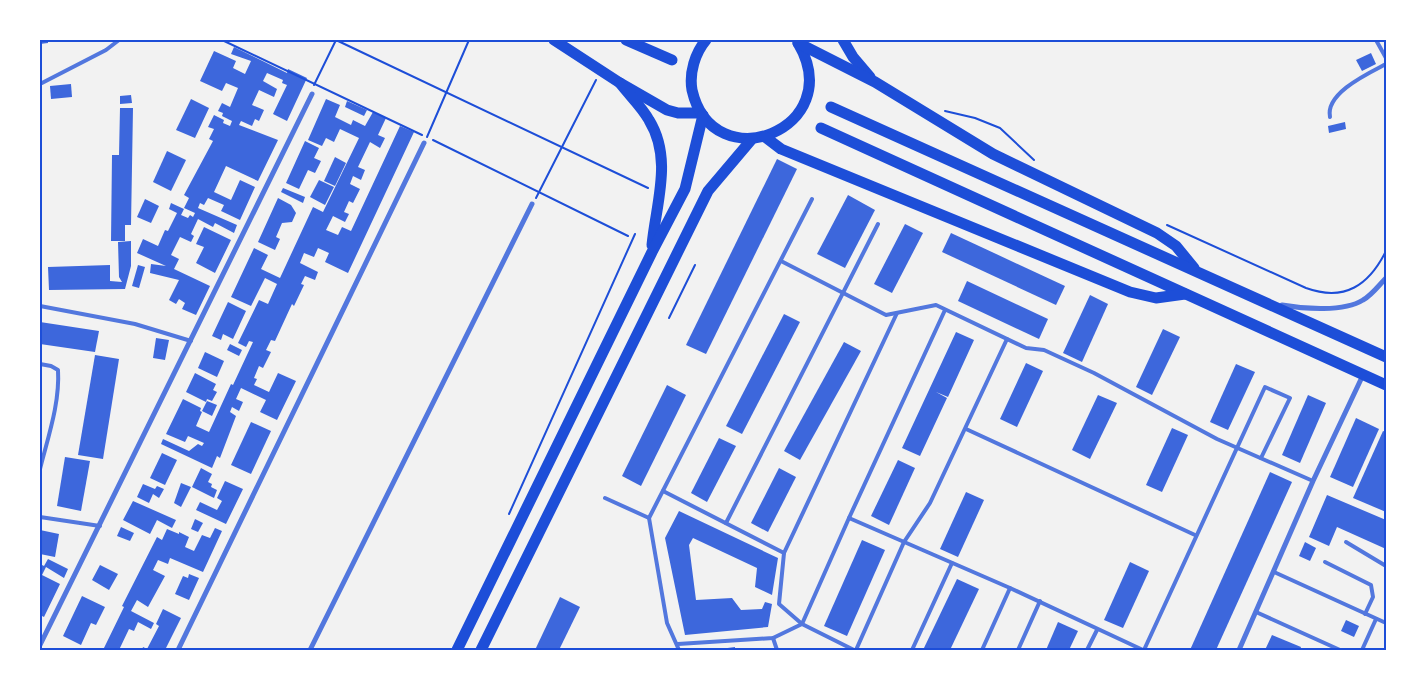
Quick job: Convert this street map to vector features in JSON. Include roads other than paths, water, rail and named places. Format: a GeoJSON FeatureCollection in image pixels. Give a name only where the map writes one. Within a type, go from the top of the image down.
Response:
{"type":"FeatureCollection","features":[{"type":"Feature","properties":{"kind":"main road"},"geometry":{"type":"LineString","coordinates":[[554,40],[620,83],[667,110],[678,113],[702,114]]}},
{"type":"Feature","properties":{"kind":"main road"},"geometry":{"type":"LineString","coordinates":[[626,40],[672,60]]}},
{"type":"Feature","properties":{"kind":"main road"},"geometry":{"type":"LineString","coordinates":[[706,40],[696,57],[692,71],[695,100],[702,114],[723,132],[752,140],[780,131],[790,123],[805,103],[810,78],[804,54],[797,42]]}},
{"type":"Feature","properties":{"kind":"main road"},"geometry":{"type":"LineString","coordinates":[[843,40],[853,57],[875,82]]}},
{"type":"Feature","properties":{"kind":"main road"},"geometry":{"type":"LineString","coordinates":[[797,42],[875,82],[993,154],[1157,233],[1176,246],[1196,271]]}},
{"type":"Feature","properties":{"kind":"main road"},"geometry":{"type":"LineString","coordinates":[[620,83],[649,119],[660,150],[663,183],[655,215],[652,252]]}},
{"type":"Feature","properties":{"kind":"main road"},"geometry":{"type":"LineString","coordinates":[[831,107],[1386,357]]}},
{"type":"Feature","properties":{"kind":"main road"},"geometry":{"type":"LineString","coordinates":[[457,650],[652,252],[685,189],[702,114]]}},
{"type":"Feature","properties":{"kind":"main road"},"geometry":{"type":"LineString","coordinates":[[821,128],[1386,385]]}},
{"type":"Feature","properties":{"kind":"main road"},"geometry":{"type":"LineString","coordinates":[[765,137],[781,149],[1130,292],[1156,298],[1185,294]]}},
{"type":"Feature","properties":{"kind":"main road"},"geometry":{"type":"LineString","coordinates":[[481,650],[708,191],[752,140]]}},
{"type":"Feature","properties":{"kind":"street"},"geometry":{"type":"LineString","coordinates":[[40,645],[192,341],[312,94]]}},
{"type":"Feature","properties":{"kind":"street"},"geometry":{"type":"LineString","coordinates":[[178,650],[424,143]]}},
{"type":"Feature","properties":{"kind":"street"},"geometry":{"type":"LineString","coordinates":[[310,650],[532,204]]}},
{"type":"Feature","properties":{"kind":"street"},"geometry":{"type":"LineString","coordinates":[[1263,302],[1317,309],[1347,305],[1363,300],[1386,278]]}},
{"type":"Feature","properties":{"kind":"street"},"geometry":{"type":"LineString","coordinates":[[1239,650],[1313,481],[1363,375]]}},
{"type":"Feature","properties":{"kind":"lane"},"geometry":{"type":"LineString","coordinates":[[40,84],[106,50],[119,40]]}},
{"type":"Feature","properties":{"kind":"lane"},"geometry":{"type":"LineString","coordinates":[[1376,40],[1386,58]]}},
{"type":"Feature","properties":{"kind":"lane"},"geometry":{"type":"LineString","coordinates":[[1330,117],[1332,104],[1340,92],[1386,64]]}},
{"type":"Feature","properties":{"kind":"lane"},"geometry":{"type":"LineString","coordinates":[[680,650],[667,624],[649,518],[812,199]]}},
{"type":"Feature","properties":{"kind":"lane"},"geometry":{"type":"LineString","coordinates":[[726,523],[878,224]]}},
{"type":"Feature","properties":{"kind":"lane"},"geometry":{"type":"LineString","coordinates":[[781,261],[886,315],[936,305],[1026,348],[1044,350],[1094,373],[1237,448],[1313,481]]}},
{"type":"Feature","properties":{"kind":"lane"},"geometry":{"type":"LineString","coordinates":[[40,306],[135,324],[192,341]]}},
{"type":"Feature","properties":{"kind":"lane"},"geometry":{"type":"LineString","coordinates":[[678,644],[772,638],[802,624],[944,310]]}},
{"type":"Feature","properties":{"kind":"lane"},"geometry":{"type":"LineString","coordinates":[[898,313],[784,553],[779,604],[802,624],[855,650],[904,542],[930,503],[1007,339]]}},
{"type":"Feature","properties":{"kind":"lane"},"geometry":{"type":"LineString","coordinates":[[40,364],[52,366],[58,370],[59,379],[58,393],[40,469]]}},
{"type":"Feature","properties":{"kind":"lane"},"geometry":{"type":"LineString","coordinates":[[849,518],[1010,588],[1097,630],[1144,650],[1265,387],[1290,398],[1261,458]]}},
{"type":"Feature","properties":{"kind":"lane"},"geometry":{"type":"LineString","coordinates":[[966,429],[1196,535]]}},
{"type":"Feature","properties":{"kind":"lane"},"geometry":{"type":"LineString","coordinates":[[663,491],[784,553]]}},
{"type":"Feature","properties":{"kind":"lane"},"geometry":{"type":"LineString","coordinates":[[605,498],[649,518]]}},
{"type":"Feature","properties":{"kind":"lane"},"geometry":{"type":"LineString","coordinates":[[40,517],[100,526]]}},
{"type":"Feature","properties":{"kind":"lane"},"geometry":{"type":"LineString","coordinates":[[1346,542],[1386,566]]}},
{"type":"Feature","properties":{"kind":"lane"},"geometry":{"type":"LineString","coordinates":[[1325,562],[1371,585],[1372,597],[1365,614]]}},
{"type":"Feature","properties":{"kind":"lane"},"geometry":{"type":"LineString","coordinates":[[912,650],[952,563]]}},
{"type":"Feature","properties":{"kind":"lane"},"geometry":{"type":"LineString","coordinates":[[1274,572],[1386,624]]}},
{"type":"Feature","properties":{"kind":"lane"},"geometry":{"type":"LineString","coordinates":[[982,650],[1010,588]]}},
{"type":"Feature","properties":{"kind":"lane"},"geometry":{"type":"LineString","coordinates":[[1018,650],[1040,602]]}},
{"type":"Feature","properties":{"kind":"lane"},"geometry":{"type":"LineString","coordinates":[[1256,612],[1340,650]]}},
{"type":"Feature","properties":{"kind":"lane"},"geometry":{"type":"LineString","coordinates":[[1362,650],[1376,619]]}},
{"type":"Feature","properties":{"kind":"lane"},"geometry":{"type":"LineString","coordinates":[[1087,650],[1097,630]]}},
{"type":"Feature","properties":{"kind":"lane"},"geometry":{"type":"LineString","coordinates":[[772,638],[777,650]]}}]}
